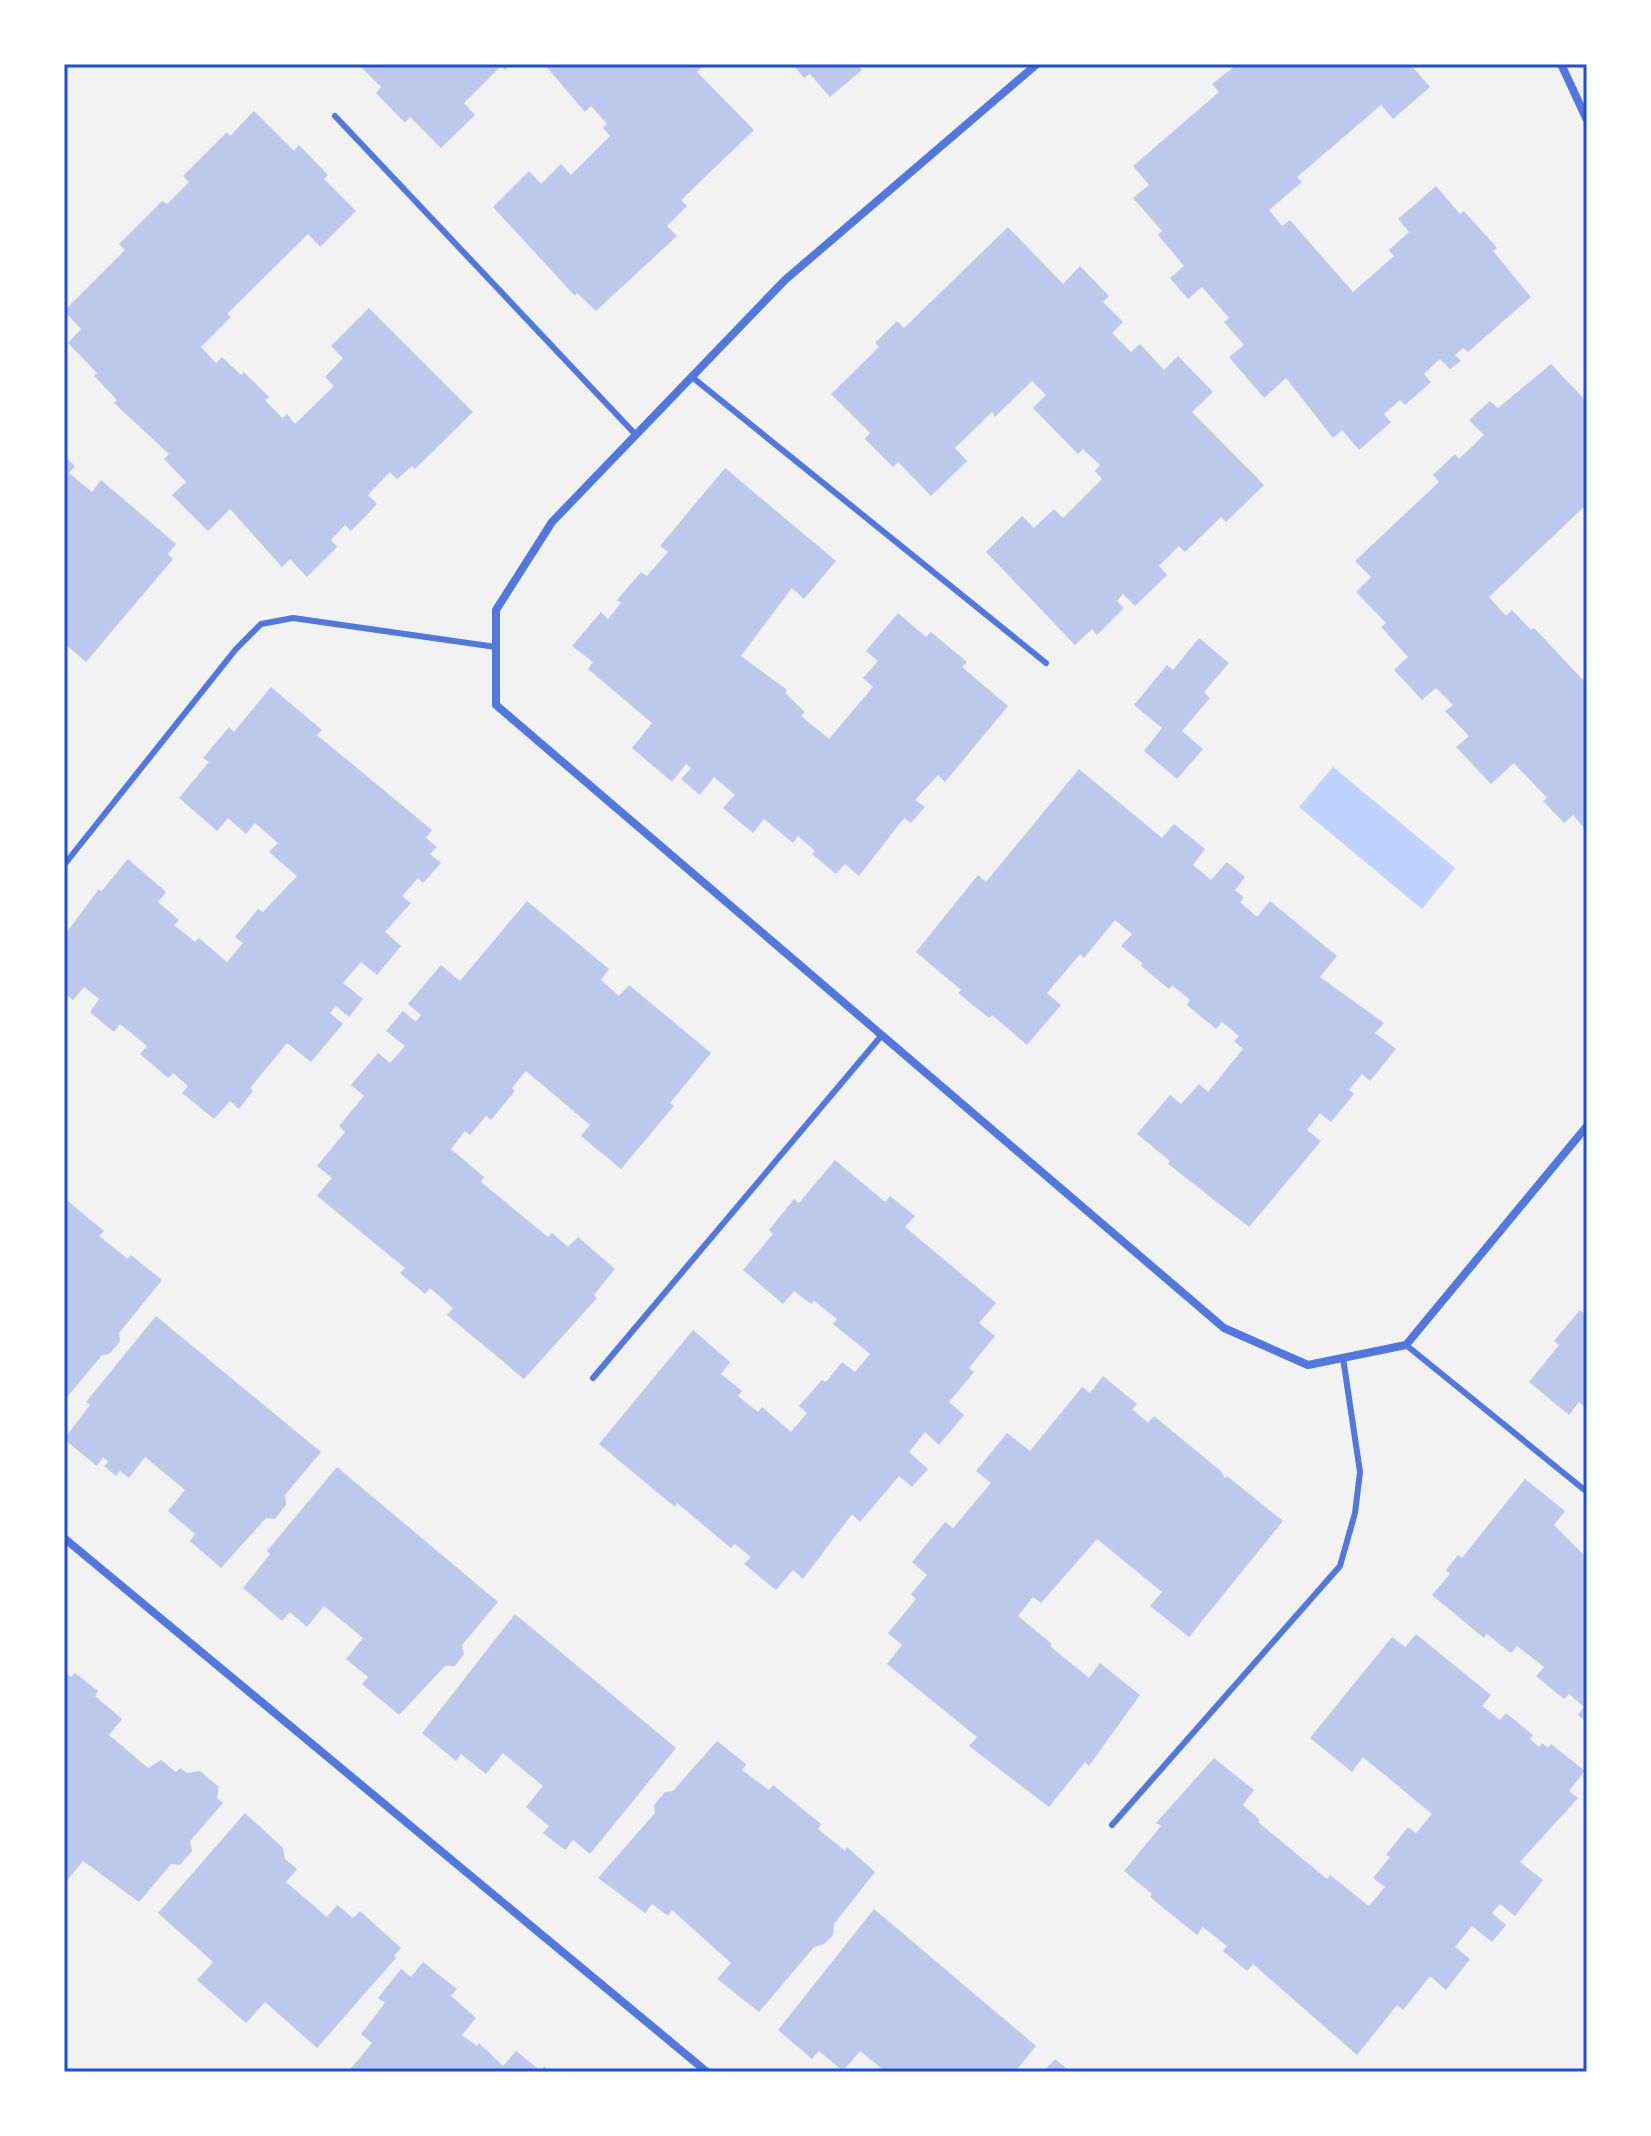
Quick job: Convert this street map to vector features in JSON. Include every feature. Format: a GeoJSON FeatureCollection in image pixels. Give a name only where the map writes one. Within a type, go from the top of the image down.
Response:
{"type":"FeatureCollection","features":[{"type":"Feature","properties":{"kind":"street"},"geometry":{"type":"LineString","coordinates":[[1037,64],[785,280],[552,522],[496,610],[496,705],[1224,1328],[1308,1365],[1406,1345],[1587,1126]]}},
{"type":"Feature","properties":{"kind":"street"},"geometry":{"type":"LineString","coordinates":[[1561,64],[1587,120]]}},
{"type":"Feature","properties":{"kind":"street"},"geometry":{"type":"LineString","coordinates":[[64,1538],[707,2072]]}},
{"type":"Feature","properties":{"kind":"lane"},"geometry":{"type":"LineString","coordinates":[[335,116],[636,435]]}},
{"type":"Feature","properties":{"kind":"lane"},"geometry":{"type":"LineString","coordinates":[[692,377],[1046,663]]}},
{"type":"Feature","properties":{"kind":"lane"},"geometry":{"type":"LineString","coordinates":[[64,865],[236,649],[261,624],[293,618],[496,647]]}},
{"type":"Feature","properties":{"kind":"lane"},"geometry":{"type":"LineString","coordinates":[[593,1378],[882,1035]]}},
{"type":"Feature","properties":{"kind":"lane"},"geometry":{"type":"LineString","coordinates":[[1406,1345],[1587,1492]]}},
{"type":"Feature","properties":{"kind":"lane"},"geometry":{"type":"LineString","coordinates":[[1112,1825],[1340,1566],[1355,1513],[1360,1472],[1343,1358]]}},
{"type":"Feature","properties":{"kind":"water"},"geometry":{"type":"Polygon","coordinates":[[[1333,767],[1455,868],[1422,909],[1299,807],[1333,767]]]}},
{"type":"Feature","properties":{"kind":"building"},"geometry":{"type":"Polygon","coordinates":[[[358,64],[512,64],[505,70],[501,66],[464,103],[475,115],[441,148],[410,117],[405,123],[376,93],[381,87],[358,64]]]}},
{"type":"Feature","properties":{"kind":"building"},"geometry":{"type":"Polygon","coordinates":[[[544,64],[705,64],[697,72],[754,130],[681,200],[687,206],[667,226],[677,236],[596,311],[577,293],[575,296],[493,207],[529,171],[541,184],[561,164],[571,175],[610,136],[603,128],[607,124],[591,106],[585,112],[544,64]]]}},
{"type":"Feature","properties":{"kind":"building"},"geometry":{"type":"Polygon","coordinates":[[[793,64],[857,64],[862,70],[830,97],[810,74],[804,78],[793,64]]]}},
{"type":"Feature","properties":{"kind":"building"},"geometry":{"type":"Polygon","coordinates":[[[1244,64],[1410,64],[1430,87],[1393,119],[1381,105],[1297,177],[1302,182],[1269,210],[1282,226],[1290,220],[1353,292],[1394,256],[1389,250],[1409,232],[1398,219],[1436,186],[1460,214],[1464,211],[1497,248],[1493,251],[1531,297],[1468,352],[1463,348],[1455,355],[1461,361],[1450,369],[1440,359],[1424,374],[1431,382],[1405,405],[1400,400],[1384,414],[1391,422],[1359,450],[1342,430],[1333,438],[1286,378],[1264,398],[1229,357],[1244,345],[1224,322],[1229,318],[1202,287],[1188,299],[1170,278],[1184,266],[1158,235],[1162,231],[1133,198],[1149,185],[1133,166],[1219,92],[1212,84],[1236,65],[1239,68],[1244,64]]]}},
{"type":"Feature","properties":{"kind":"building"},"geometry":{"type":"Polygon","coordinates":[[[254,111],[294,151],[299,145],[328,175],[324,179],[356,211],[320,247],[308,234],[227,314],[231,317],[201,347],[216,363],[222,357],[241,375],[244,372],[269,397],[265,400],[282,418],[287,414],[295,424],[334,386],[325,377],[343,358],[331,346],[369,308],[473,412],[415,469],[412,466],[397,479],[390,472],[368,495],[377,504],[351,531],[345,525],[331,540],[337,547],[307,577],[290,559],[282,567],[230,509],[208,531],[172,495],[186,482],[164,459],[169,454],[114,403],[117,400],[94,376],[97,373],[68,343],[81,329],[64,311],[125,250],[119,244],[162,201],[167,204],[189,182],[183,176],[227,132],[230,136],[254,111]]]}},
{"type":"Feature","properties":{"kind":"building"},"geometry":{"type":"Polygon","coordinates":[[[1008,227],[1063,284],[1080,266],[1109,296],[1103,302],[1123,322],[1112,333],[1131,352],[1140,344],[1164,370],[1178,356],[1213,392],[1192,412],[1264,485],[1226,522],[1221,517],[1185,552],[1179,546],[1159,566],[1167,575],[1135,606],[1123,594],[1117,601],[1124,608],[1097,635],[1092,629],[1075,645],[986,552],[1022,516],[1034,528],[1054,509],[1063,518],[1102,479],[1095,471],[1100,465],[1083,449],[1078,454],[1033,408],[1046,395],[1032,381],[995,417],[992,412],[955,448],[967,461],[931,496],[898,462],[893,467],[865,439],[870,433],[831,394],[879,347],[875,343],[897,321],[904,328],[1008,227]]]}},
{"type":"Feature","properties":{"kind":"building"},"geometry":{"type":"Polygon","coordinates":[[[1551,364],[1587,402],[1587,504],[1489,597],[1506,616],[1512,610],[1531,630],[1534,628],[1583,680],[1587,676],[1587,831],[1573,815],[1564,823],[1543,801],[1547,798],[1514,763],[1491,784],[1456,747],[1469,736],[1445,711],[1453,705],[1436,688],[1422,700],[1394,670],[1408,657],[1381,627],[1386,623],[1356,592],[1371,577],[1355,561],[1439,482],[1433,475],[1455,454],[1459,459],[1484,435],[1469,420],[1490,401],[1498,408],[1551,364]]]}},
{"type":"Feature","properties":{"kind":"building"},"geometry":{"type":"Polygon","coordinates":[[[64,456],[75,466],[69,473],[92,492],[101,480],[176,544],[168,554],[173,559],[86,662],[64,643],[64,456]]]}},
{"type":"Feature","properties":{"kind":"building"},"geometry":{"type":"Polygon","coordinates":[[[725,468],[836,561],[804,599],[792,588],[741,656],[787,690],[785,693],[805,712],[801,716],[829,739],[873,687],[863,678],[878,661],[866,651],[898,613],[926,637],[931,632],[967,662],[962,667],[1008,706],[945,782],[938,775],[915,800],[925,807],[911,823],[904,818],[859,876],[845,864],[836,874],[812,854],[815,851],[798,836],[793,843],[764,819],[753,833],[723,808],[735,795],[714,777],[700,795],[681,779],[691,768],[686,764],[672,782],[632,748],[652,723],[588,669],[593,662],[572,646],[601,612],[608,619],[621,603],[617,600],[641,572],[647,576],[668,552],[660,546],[725,468]]]}},
{"type":"Feature","properties":{"kind":"building"},"geometry":{"type":"Polygon","coordinates":[[[1199,638],[1229,663],[1204,692],[1210,698],[1182,731],[1203,749],[1177,779],[1144,751],[1162,728],[1134,705],[1167,665],[1173,670],[1199,638]]]}},
{"type":"Feature","properties":{"kind":"building"},"geometry":{"type":"Polygon","coordinates":[[[271,687],[322,730],[317,735],[432,830],[426,838],[437,847],[430,854],[441,863],[423,883],[418,878],[402,896],[411,903],[385,932],[401,946],[377,975],[361,962],[343,983],[363,999],[349,1017],[336,1006],[330,1013],[343,1024],[311,1062],[287,1043],[250,1088],[253,1091],[239,1109],[230,1101],[214,1119],[182,1093],[188,1086],[173,1073],[168,1078],[140,1054],[147,1046],[120,1024],[114,1032],[90,1012],[99,999],[84,987],[73,1000],[64,993],[64,936],[99,889],[101,892],[128,859],[166,892],[158,902],[179,920],[174,925],[195,942],[199,938],[227,962],[243,943],[235,937],[258,909],[263,912],[297,876],[269,852],[278,843],[255,823],[246,834],[228,818],[217,831],[179,798],[209,762],[203,758],[229,727],[234,732],[271,687]]]}},
{"type":"Feature","properties":{"kind":"building"},"geometry":{"type":"Polygon","coordinates":[[[1079,769],[1162,838],[1174,824],[1205,849],[1193,865],[1211,880],[1227,862],[1245,877],[1235,890],[1244,898],[1240,902],[1257,917],[1270,901],[1337,956],[1320,977],[1384,1023],[1375,1033],[1396,1049],[1370,1081],[1362,1074],[1349,1090],[1354,1094],[1331,1122],[1320,1113],[1307,1130],[1321,1141],[1249,1227],[1168,1164],[1170,1161],[1137,1134],[1170,1095],[1181,1104],[1199,1084],[1208,1092],[1243,1049],[1234,1041],[1239,1036],[1222,1022],[1216,1029],[1187,1005],[1190,1000],[1172,985],[1169,989],[1121,946],[1132,934],[1115,920],[1084,958],[1080,954],[1047,993],[1061,1005],[1027,1045],[992,1015],[989,1018],[958,993],[961,990],[916,952],[978,875],[986,882],[1079,769]]]}},
{"type":"Feature","properties":{"kind":"building"},"geometry":{"type":"Polygon","coordinates":[[[527,901],[609,969],[601,980],[619,996],[629,985],[711,1053],[670,1103],[674,1106],[621,1169],[581,1136],[590,1125],[526,1071],[512,1088],[515,1091],[491,1120],[486,1116],[470,1135],[465,1131],[451,1149],[484,1177],[481,1182],[548,1237],[552,1233],[568,1247],[578,1237],[615,1269],[594,1295],[597,1298],[524,1379],[447,1315],[453,1308],[430,1288],[425,1294],[400,1273],[405,1268],[317,1196],[332,1178],[317,1166],[345,1132],[339,1126],[364,1096],[351,1085],[378,1053],[390,1063],[405,1046],[386,1031],[403,1011],[416,1022],[421,1015],[408,1004],[441,965],[460,981],[527,901]]]}},
{"type":"Feature","properties":{"kind":"building"},"geometry":{"type":"Polygon","coordinates":[[[835,1160],[885,1202],[890,1196],[915,1216],[905,1227],[996,1303],[979,1323],[995,1336],[969,1368],[974,1372],[949,1402],[964,1415],[939,1445],[925,1432],[909,1452],[928,1469],[912,1487],[899,1476],[860,1522],[852,1514],[803,1579],[793,1570],[776,1590],[744,1564],[751,1557],[735,1544],[731,1548],[677,1503],[675,1507],[599,1444],[693,1330],[730,1362],[721,1374],[742,1391],[738,1396],[758,1412],[762,1407],[791,1432],[807,1413],[799,1406],[822,1380],[826,1382],[842,1362],[855,1372],[870,1354],[833,1324],[837,1319],[814,1301],[811,1304],[794,1291],[783,1304],[743,1270],[773,1234],[769,1230],[794,1199],[799,1203],[835,1160]]]}},
{"type":"Feature","properties":{"kind":"building"},"geometry":{"type":"Polygon","coordinates":[[[64,1198],[104,1231],[99,1236],[128,1259],[131,1255],[162,1280],[119,1333],[120,1342],[109,1354],[102,1355],[64,1401],[64,1198]]]}},
{"type":"Feature","properties":{"kind":"building"},"geometry":{"type":"Polygon","coordinates":[[[1580,1310],[1584,1314],[1587,1310],[1587,1410],[1579,1402],[1569,1415],[1529,1382],[1559,1345],[1554,1341],[1580,1310]]]}},
{"type":"Feature","properties":{"kind":"building"},"geometry":{"type":"Polygon","coordinates":[[[156,1316],[321,1452],[285,1495],[286,1505],[275,1519],[266,1518],[221,1568],[190,1541],[195,1534],[168,1511],[185,1490],[145,1457],[129,1478],[120,1471],[116,1476],[104,1466],[108,1462],[103,1457],[97,1466],[64,1439],[90,1405],[86,1402],[156,1316]]]}},
{"type":"Feature","properties":{"kind":"building"},"geometry":{"type":"Polygon","coordinates":[[[1103,1376],[1137,1404],[1132,1409],[1148,1423],[1154,1416],[1222,1472],[1225,1479],[1227,1476],[1283,1521],[1189,1637],[1150,1606],[1162,1592],[1097,1539],[1041,1603],[1033,1597],[1018,1616],[1052,1644],[1050,1646],[1089,1678],[1100,1663],[1140,1695],[1089,1766],[1085,1762],[1049,1807],[969,1746],[977,1737],[887,1664],[902,1645],[888,1633],[916,1599],[911,1594],[927,1575],[912,1562],[945,1522],[953,1528],[991,1483],[976,1471],[1007,1433],[1030,1451],[1082,1387],[1090,1393],[1103,1376]]]}},
{"type":"Feature","properties":{"kind":"building"},"geometry":{"type":"Polygon","coordinates":[[[337,1467],[498,1602],[462,1645],[464,1654],[455,1666],[445,1666],[399,1715],[362,1684],[368,1677],[346,1659],[363,1638],[324,1606],[307,1627],[290,1612],[282,1621],[243,1588],[270,1554],[267,1551],[337,1467]]]}},
{"type":"Feature","properties":{"kind":"building"},"geometry":{"type":"Polygon","coordinates":[[[1525,1479],[1565,1511],[1554,1525],[1587,1558],[1587,1722],[1578,1715],[1584,1707],[1569,1694],[1564,1699],[1536,1676],[1544,1667],[1517,1646],[1511,1653],[1487,1634],[1484,1638],[1432,1595],[1450,1574],[1446,1570],[1458,1555],[1462,1558],[1525,1479]]]}},
{"type":"Feature","properties":{"kind":"building"},"geometry":{"type":"Polygon","coordinates":[[[515,1614],[676,1748],[590,1854],[573,1840],[565,1850],[543,1833],[549,1826],[526,1807],[543,1786],[503,1753],[486,1774],[461,1754],[456,1761],[422,1733],[515,1614]]]}},
{"type":"Feature","properties":{"kind":"building"},"geometry":{"type":"Polygon","coordinates":[[[1416,1634],[1491,1695],[1482,1706],[1500,1720],[1506,1713],[1533,1735],[1530,1739],[1539,1747],[1542,1743],[1548,1748],[1551,1744],[1585,1771],[1569,1791],[1578,1798],[1520,1862],[1543,1880],[1515,1916],[1500,1904],[1492,1913],[1506,1925],[1492,1942],[1472,1926],[1455,1947],[1470,1959],[1446,1990],[1430,1976],[1403,2010],[1397,2005],[1357,2055],[1253,1964],[1247,1971],[1223,1951],[1227,1946],[1203,1927],[1197,1935],[1150,1897],[1152,1894],[1124,1871],[1161,1826],[1156,1823],[1214,1758],[1254,1790],[1243,1805],[1260,1820],[1258,1822],[1327,1879],[1330,1875],[1369,1906],[1385,1887],[1373,1878],[1390,1857],[1386,1855],[1408,1827],[1416,1833],[1432,1814],[1363,1757],[1352,1772],[1310,1738],[1392,1637],[1405,1647],[1416,1634]]]}},
{"type":"Feature","properties":{"kind":"building"},"geometry":{"type":"Polygon","coordinates":[[[64,1671],[71,1677],[75,1673],[98,1691],[95,1696],[122,1719],[109,1735],[148,1768],[161,1760],[176,1772],[180,1768],[187,1773],[200,1771],[219,1787],[217,1798],[223,1803],[190,1841],[192,1851],[180,1865],[171,1864],[139,1902],[83,1861],[64,1884],[64,1671]]]}},
{"type":"Feature","properties":{"kind":"building"},"geometry":{"type":"Polygon","coordinates":[[[717,1741],[746,1764],[742,1770],[769,1790],[773,1785],[821,1824],[818,1829],[845,1851],[847,1847],[875,1872],[834,1924],[833,1935],[824,1944],[814,1947],[759,2012],[717,1979],[731,1963],[672,1910],[668,1916],[652,1904],[645,1913],[598,1878],[655,1813],[654,1805],[665,1792],[673,1791],[717,1741]]]}},
{"type":"Feature","properties":{"kind":"building"},"geometry":{"type":"Polygon","coordinates":[[[245,1813],[283,1848],[285,1859],[297,1869],[286,1882],[327,1917],[337,1905],[353,1918],[360,1911],[401,1948],[394,1956],[396,1958],[317,2048],[265,2002],[246,2023],[197,1980],[213,1962],[158,1913],[245,1813]]]}},
{"type":"Feature","properties":{"kind":"building"},"geometry":{"type":"Polygon","coordinates":[[[874,1909],[1036,2046],[1015,2072],[886,2072],[860,2051],[843,2071],[819,2051],[812,2059],[778,2030],[874,1909]]]}},
{"type":"Feature","properties":{"kind":"building"},"geometry":{"type":"Polygon","coordinates":[[[423,1962],[457,1989],[451,1996],[476,2018],[462,2035],[477,2046],[479,2043],[503,2066],[516,2051],[541,2071],[544,2066],[551,2072],[348,2072],[372,2043],[361,2034],[385,2003],[378,1998],[401,1969],[411,1977],[423,1962]]]}},
{"type":"Feature","properties":{"kind":"building"},"geometry":{"type":"Polygon","coordinates":[[[1055,2059],[1071,2072],[1043,2072],[1055,2059]]]}}]}
